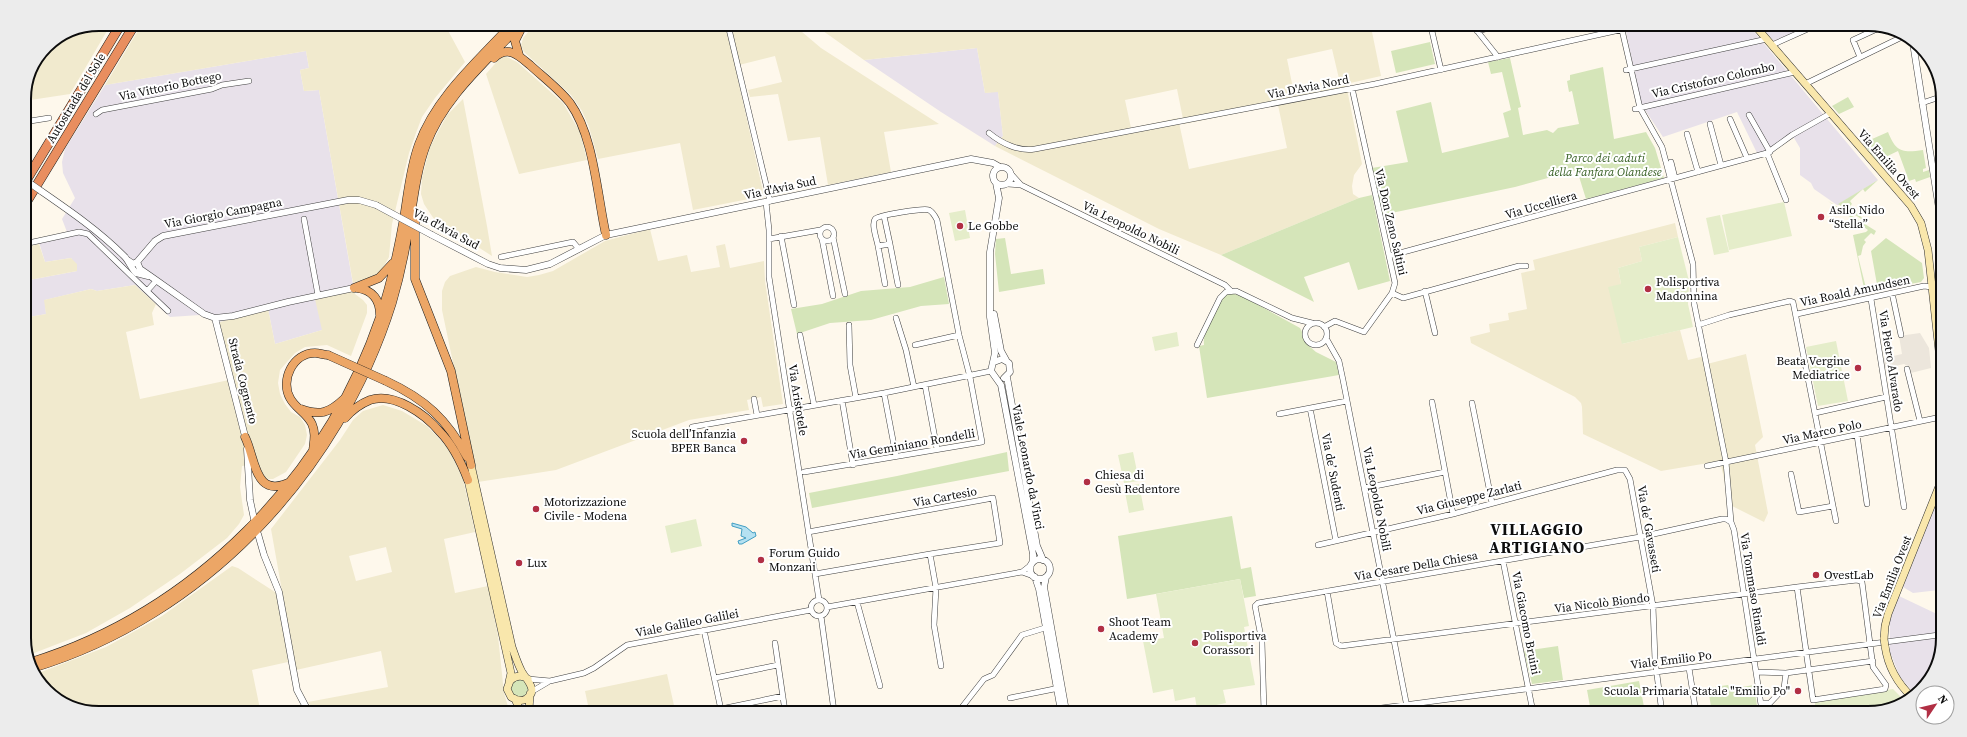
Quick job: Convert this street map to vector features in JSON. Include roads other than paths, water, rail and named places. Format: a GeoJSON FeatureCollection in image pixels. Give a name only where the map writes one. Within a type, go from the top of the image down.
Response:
{"type":"FeatureCollection","features":[{"type":"Feature","properties":{"kind":"highway","name":"Autostrada del Sole"},"geometry":{"type":"LineString","coordinates":[[31,172],[117,31]]}},
{"type":"Feature","properties":{"kind":"highway","name":"Autostrada del Sole"},"geometry":{"type":"LineString","coordinates":[[31,195],[131,31]]}},
{"type":"Feature","properties":{"kind":"highway"},"geometry":{"type":"LineString","coordinates":[[37,666],[67,656],[122,631],[176,598],[215,568],[244,543],[286,498],[313,463],[338,424],[371,358],[392,303],[408,212],[414,162],[419,144],[433,115],[454,88],[506,31]]}},
{"type":"Feature","properties":{"kind":"highway"},"geometry":{"type":"LineString","coordinates":[[35,661],[91,639],[125,622],[171,594],[225,552],[252,526],[292,480],[312,453],[347,395],[380,319],[426,144],[438,118],[453,97],[514,31]]}},
{"type":"Feature","properties":{"kind":"highway"},"geometry":{"type":"LineString","coordinates":[[519,31],[515,41],[519,55]]}},
{"type":"Feature","properties":{"kind":"highway"},"geometry":{"type":"LineString","coordinates":[[471,78],[502,52],[508,51],[519,55],[562,94],[581,121],[587,139],[606,236]]}},
{"type":"Feature","properties":{"kind":"highway"},"geometry":{"type":"LineString","coordinates":[[416,181],[415,279],[451,371],[471,465]]}},
{"type":"Feature","properties":{"kind":"highway"},"geometry":{"type":"LineString","coordinates":[[354,288],[379,278],[389,269],[396,257]]}},
{"type":"Feature","properties":{"kind":"highway"},"geometry":{"type":"LineString","coordinates":[[354,288],[367,290],[376,298],[380,319]]}},
{"type":"Feature","properties":{"kind":"highway"},"geometry":{"type":"LineString","coordinates":[[312,453],[315,435],[314,429],[308,418],[292,402],[287,389],[289,370],[298,359],[315,353],[328,355],[408,391],[433,410],[445,422],[471,465]]}},
{"type":"Feature","properties":{"kind":"highway"},"geometry":{"type":"LineString","coordinates":[[300,409],[314,413],[324,412],[334,407],[347,395]]}},
{"type":"Feature","properties":{"kind":"highway"},"geometry":{"type":"LineString","coordinates":[[338,424],[360,404],[372,400],[392,400],[404,405],[417,412],[440,431],[459,460],[468,480]]}},
{"type":"Feature","properties":{"kind":"highway"},"geometry":{"type":"LineString","coordinates":[[245,437],[249,445],[256,473],[262,481],[274,486],[285,484],[292,480]]}},
{"type":"Feature","properties":{"kind":"highway"},"geometry":{"type":"LineString","coordinates":[[459,443],[466,465],[468,480]]}},
{"type":"Feature","properties":{"kind":"main road","name":"Via Emilia Ovest"},"geometry":{"type":"LineString","coordinates":[[1759,31],[1916,212],[1924,235],[1936,323]]}},
{"type":"Feature","properties":{"kind":"main road"},"geometry":{"type":"LineString","coordinates":[[471,465],[512,646],[522,672],[532,686],[529,706]]}},
{"type":"Feature","properties":{"kind":"main road"},"geometry":{"type":"LineString","coordinates":[[468,480],[511,673],[508,684],[508,693],[515,699],[518,706]]}},
{"type":"Feature","properties":{"kind":"main road","name":"Via Emilia Ovest"},"geometry":{"type":"LineString","coordinates":[[1908,693],[1901,686],[1892,672],[1887,658],[1884,642],[1886,622],[1936,494]]}},
{"type":"Feature","properties":{"kind":"main road"},"geometry":{"type":"LineString","coordinates":[[508,684],[516,676],[521,676],[528,680]]}},
{"type":"Feature","properties":{"kind":"main road"},"geometry":{"type":"LineString","coordinates":[[515,699],[522,700],[531,693]]}},
{"type":"Feature","properties":{"kind":"street","name":"Via Aristotele"},"geometry":{"type":"LineString","coordinates":[[729,31],[768,202],[769,278],[819,600]]}},
{"type":"Feature","properties":{"kind":"street"},"geometry":{"type":"LineString","coordinates":[[1432,31],[1441,70]]}},
{"type":"Feature","properties":{"kind":"street"},"geometry":{"type":"LineString","coordinates":[[1478,31],[1498,57]]}},
{"type":"Feature","properties":{"kind":"street","name":"Via D'Avia Nord"},"geometry":{"type":"LineString","coordinates":[[989,133],[1018,148],[1031,150],[1441,70],[1617,31]]}},
{"type":"Feature","properties":{"kind":"street"},"geometry":{"type":"LineString","coordinates":[[1622,31],[1628,70],[1638,108],[1662,147],[1673,178]]}},
{"type":"Feature","properties":{"kind":"street"},"geometry":{"type":"LineString","coordinates":[[1772,45],[1803,31]]}},
{"type":"Feature","properties":{"kind":"street"},"geometry":{"type":"LineString","coordinates":[[1860,57],[1853,40],[1872,31]]}},
{"type":"Feature","properties":{"kind":"street"},"geometry":{"type":"LineString","coordinates":[[1805,84],[1899,38]]}},
{"type":"Feature","properties":{"kind":"street"},"geometry":{"type":"LineString","coordinates":[[1628,70],[1766,39]]}},
{"type":"Feature","properties":{"kind":"street"},"geometry":{"type":"LineString","coordinates":[[1914,49],[1936,183]]}},
{"type":"Feature","properties":{"kind":"street","name":"Via Cristoforo Colombo"},"geometry":{"type":"LineString","coordinates":[[1638,108],[1795,72]]}},
{"type":"Feature","properties":{"kind":"street","name":"Via Vittorio Bottego"},"geometry":{"type":"LineString","coordinates":[[96,114],[102,110],[212,89],[222,85],[249,80]]}},
{"type":"Feature","properties":{"kind":"street","name":"Via Don Zeno Saltini"},"geometry":{"type":"LineString","coordinates":[[1352,88],[1395,284],[1392,293],[1403,298],[1519,266],[1526,266]]}},
{"type":"Feature","properties":{"kind":"street"},"geometry":{"type":"LineString","coordinates":[[1922,103],[1936,98]]}},
{"type":"Feature","properties":{"kind":"street","name":"Via Uccelliera"},"geometry":{"type":"LineString","coordinates":[[1389,256],[1769,152],[1792,135],[1831,113]]}},
{"type":"Feature","properties":{"kind":"street"},"geometry":{"type":"LineString","coordinates":[[1749,115],[1769,152],[1786,200]]}},
{"type":"Feature","properties":{"kind":"street"},"geometry":{"type":"LineString","coordinates":[[31,121],[49,118]]}},
{"type":"Feature","properties":{"kind":"street"},"geometry":{"type":"LineString","coordinates":[[1730,119],[1746,158]]}},
{"type":"Feature","properties":{"kind":"street"},"geometry":{"type":"LineString","coordinates":[[1710,124],[1721,165]]}},
{"type":"Feature","properties":{"kind":"street"},"geometry":{"type":"LineString","coordinates":[[1687,134],[1698,172]]}},
{"type":"Feature","properties":{"kind":"street","name":"Via d'Avia Sud"},"geometry":{"type":"LineString","coordinates":[[302,209],[348,200],[359,200],[376,205],[488,264],[514,270],[536,268],[550,264],[579,248],[606,236],[972,159],[1000,167]]}},
{"type":"Feature","properties":{"kind":"street"},"geometry":{"type":"LineString","coordinates":[[1671,162],[1673,178]]}},
{"type":"Feature","properties":{"kind":"street"},"geometry":{"type":"LineString","coordinates":[[988,163],[994,172],[993,177],[996,183],[999,198]]}},
{"type":"Feature","properties":{"kind":"street"},"geometry":{"type":"LineString","coordinates":[[991,371],[995,353],[990,318],[990,247],[999,198],[1012,176],[1007,168],[1000,167],[994,172]]}},
{"type":"Feature","properties":{"kind":"street","name":"Via Leopoldo Nobili"},"geometry":{"type":"LineString","coordinates":[[1012,176],[1021,185],[1225,285],[1230,290],[1243,293],[1292,318],[1312,323]]}},
{"type":"Feature","properties":{"kind":"street","name":"Via Tommaso Rinaldi"},"geometry":{"type":"LineString","coordinates":[[1673,178],[1693,264],[1694,303],[1726,462],[1731,522],[1761,703]]}},
{"type":"Feature","properties":{"kind":"street"},"geometry":{"type":"LineString","coordinates":[[996,183],[1006,185]]}},
{"type":"Feature","properties":{"kind":"street"},"geometry":{"type":"LineString","coordinates":[[31,184],[82,220],[129,261],[136,273],[154,280]]}},
{"type":"Feature","properties":{"kind":"street","name":"Via Leopoldo Nobili"},"geometry":{"type":"LineString","coordinates":[[1006,185],[1021,185]]}},
{"type":"Feature","properties":{"kind":"street","name":"Via Giorgio Campagna"},"geometry":{"type":"LineString","coordinates":[[136,263],[155,241],[163,236],[302,209]]}},
{"type":"Feature","properties":{"kind":"street"},"geometry":{"type":"LineString","coordinates":[[885,284],[874,222],[875,218],[923,209],[929,210],[936,217],[959,335],[970,377]]}},
{"type":"Feature","properties":{"kind":"street"},"geometry":{"type":"LineString","coordinates":[[884,216],[898,285]]}},
{"type":"Feature","properties":{"kind":"street"},"geometry":{"type":"LineString","coordinates":[[304,219],[318,295]]}},
{"type":"Feature","properties":{"kind":"street"},"geometry":{"type":"LineString","coordinates":[[769,239],[820,230],[827,226],[831,228],[834,232],[833,237],[845,294]]}},
{"type":"Feature","properties":{"kind":"street"},"geometry":{"type":"LineString","coordinates":[[820,230],[819,234],[822,239],[833,296]]}},
{"type":"Feature","properties":{"kind":"street"},"geometry":{"type":"LineString","coordinates":[[31,242],[80,232],[88,234],[168,311]]}},
{"type":"Feature","properties":{"kind":"street"},"geometry":{"type":"LineString","coordinates":[[781,236],[794,305]]}},
{"type":"Feature","properties":{"kind":"street"},"geometry":{"type":"LineString","coordinates":[[822,239],[829,240],[833,237]]}},
{"type":"Feature","properties":{"kind":"street"},"geometry":{"type":"LineString","coordinates":[[501,257],[573,242],[579,248]]}},
{"type":"Feature","properties":{"kind":"street"},"geometry":{"type":"LineString","coordinates":[[878,246],[890,244]]}},
{"type":"Feature","properties":{"kind":"street"},"geometry":{"type":"LineString","coordinates":[[129,261],[136,263],[140,269],[154,280],[204,314],[215,318],[233,316],[318,295],[354,288]]}},
{"type":"Feature","properties":{"kind":"street"},"geometry":{"type":"LineString","coordinates":[[147,291],[154,280]]}},
{"type":"Feature","properties":{"kind":"street","name":"Via Roald Amundsen"},"geometry":{"type":"LineString","coordinates":[[1698,325],[1729,315],[1790,301],[1794,304],[1797,314],[1871,299],[1924,286],[1932,287]]}},
{"type":"Feature","properties":{"kind":"street"},"geometry":{"type":"LineString","coordinates":[[1932,287],[1936,287]]}},
{"type":"Feature","properties":{"kind":"street"},"geometry":{"type":"LineString","coordinates":[[1197,345],[1220,298],[1225,292],[1230,290]]}},
{"type":"Feature","properties":{"kind":"street"},"geometry":{"type":"LineString","coordinates":[[1426,291],[1436,333]]}},
{"type":"Feature","properties":{"kind":"street"},"geometry":{"type":"LineString","coordinates":[[1324,327],[1335,322],[1364,332],[1392,293]]}},
{"type":"Feature","properties":{"kind":"street"},"geometry":{"type":"LineString","coordinates":[[1892,293],[1901,336]]}},
{"type":"Feature","properties":{"kind":"street","name":"Via Pietro Alvarado"},"geometry":{"type":"LineString","coordinates":[[1871,299],[1904,507]]}},
{"type":"Feature","properties":{"kind":"street"},"geometry":{"type":"LineString","coordinates":[[991,300],[1001,351],[1010,368],[1007,377],[996,377],[991,371]]}},
{"type":"Feature","properties":{"kind":"street"},"geometry":{"type":"LineString","coordinates":[[1797,314],[1836,522]]}},
{"type":"Feature","properties":{"kind":"street","name":"Strada Cognento"},"geometry":{"type":"LineString","coordinates":[[215,318],[245,437],[250,500],[254,519]]}},
{"type":"Feature","properties":{"kind":"street"},"geometry":{"type":"LineString","coordinates":[[896,318],[906,350],[914,387]]}},
{"type":"Feature","properties":{"kind":"street","name":"Via Leopoldo Nobili"},"geometry":{"type":"LineString","coordinates":[[1292,318],[1305,331]]}},
{"type":"Feature","properties":{"kind":"street"},"geometry":{"type":"LineString","coordinates":[[1312,323],[1319,323],[1324,327],[1327,333],[1326,338],[1322,343],[1315,344],[1309,342],[1305,331],[1312,323]]}},
{"type":"Feature","properties":{"kind":"street"},"geometry":{"type":"LineString","coordinates":[[849,325],[850,365],[856,398]]}},
{"type":"Feature","properties":{"kind":"street"},"geometry":{"type":"LineString","coordinates":[[800,335],[814,405]]}},
{"type":"Feature","properties":{"kind":"street"},"geometry":{"type":"LineString","coordinates":[[914,345],[959,335]]}},
{"type":"Feature","properties":{"kind":"street","name":"Via Leopoldo Nobili"},"geometry":{"type":"LineString","coordinates":[[1326,338],[1339,361],[1395,639],[1406,705]]}},
{"type":"Feature","properties":{"kind":"street"},"geometry":{"type":"LineString","coordinates":[[1322,343],[1332,351],[1339,361]]}},
{"type":"Feature","properties":{"kind":"street"},"geometry":{"type":"LineString","coordinates":[[994,362],[998,360],[1006,360]]}},
{"type":"Feature","properties":{"kind":"street"},"geometry":{"type":"LineString","coordinates":[[1908,369],[1920,421]]}},
{"type":"Feature","properties":{"kind":"street"},"geometry":{"type":"LineString","coordinates":[[692,427],[970,377],[991,371]]}},
{"type":"Feature","properties":{"kind":"street","name":"Via Geminiano Rondelli"},"geometry":{"type":"LineString","coordinates":[[804,472],[982,442],[970,377]]}},
{"type":"Feature","properties":{"kind":"street","name":"Viale Leonardo da Vinci"},"geometry":{"type":"LineString","coordinates":[[996,377],[1001,385],[1033,554],[1032,564]]}},
{"type":"Feature","properties":{"kind":"street","name":"Viale Leonardo da Vinci"},"geometry":{"type":"LineString","coordinates":[[1007,377],[1037,546],[1043,560]]}},
{"type":"Feature","properties":{"kind":"street"},"geometry":{"type":"LineString","coordinates":[[925,385],[938,449]]}},
{"type":"Feature","properties":{"kind":"street"},"geometry":{"type":"LineString","coordinates":[[884,393],[896,456]]}},
{"type":"Feature","properties":{"kind":"street"},"geometry":{"type":"LineString","coordinates":[[1816,413],[1886,397]]}},
{"type":"Feature","properties":{"kind":"street"},"geometry":{"type":"LineString","coordinates":[[754,400],[757,415]]}},
{"type":"Feature","properties":{"kind":"street"},"geometry":{"type":"LineString","coordinates":[[842,400],[853,464]]}},
{"type":"Feature","properties":{"kind":"street"},"geometry":{"type":"LineString","coordinates":[[1279,414],[1347,401]]}},
{"type":"Feature","properties":{"kind":"street"},"geometry":{"type":"LineString","coordinates":[[1432,402],[1453,514]]}},
{"type":"Feature","properties":{"kind":"street"},"geometry":{"type":"LineString","coordinates":[[1472,403],[1492,504]]}},
{"type":"Feature","properties":{"kind":"street","name":"Via de’ Sudenti"},"geometry":{"type":"LineString","coordinates":[[1310,408],[1336,541]]}},
{"type":"Feature","properties":{"kind":"street","name":"Via Marco Polo"},"geometry":{"type":"LineString","coordinates":[[1707,466],[1936,418]]}},
{"type":"Feature","properties":{"kind":"street"},"geometry":{"type":"LineString","coordinates":[[1857,435],[1867,504]]}},
{"type":"Feature","properties":{"kind":"street","name":"Via Giuseppe Zarlati"},"geometry":{"type":"LineString","coordinates":[[1318,545],[1453,514],[1617,470],[1625,470]]}},
{"type":"Feature","properties":{"kind":"street","name":"Via de’ Gavasseti"},"geometry":{"type":"LineString","coordinates":[[1625,470],[1630,479],[1653,606],[1656,672],[1661,706]]}},
{"type":"Feature","properties":{"kind":"street"},"geometry":{"type":"LineString","coordinates":[[1365,488],[1445,472]]}},
{"type":"Feature","properties":{"kind":"street"},"geometry":{"type":"LineString","coordinates":[[1791,474],[1799,512],[1833,506]]}},
{"type":"Feature","properties":{"kind":"street","name":"Via Cartesio"},"geometry":{"type":"LineString","coordinates":[[808,532],[993,498],[1000,543],[815,574]]}},
{"type":"Feature","properties":{"kind":"street","name":"Via Cesare Della Chiesa"},"geometry":{"type":"LineString","coordinates":[[1263,706],[1262,645],[1255,605],[1258,602],[1383,582],[1640,537],[1722,519],[1729,520],[1731,522]]}},
{"type":"Feature","properties":{"kind":"street"},"geometry":{"type":"LineString","coordinates":[[258,534],[264,555],[279,592],[298,690],[305,706]]}},
{"type":"Feature","properties":{"kind":"street"},"geometry":{"type":"LineString","coordinates":[[930,554],[936,588],[934,625],[941,666]]}},
{"type":"Feature","properties":{"kind":"street"},"geometry":{"type":"LineString","coordinates":[[827,607],[1022,572],[1032,564],[1043,560],[1050,568],[1044,587],[1061,706]]}},
{"type":"Feature","properties":{"kind":"street","name":"Via Giacomo Bruini"},"geometry":{"type":"LineString","coordinates":[[1503,560],[1532,706]]}},
{"type":"Feature","properties":{"kind":"street"},"geometry":{"type":"LineString","coordinates":[[1032,564],[1030,571],[1034,576],[1039,590],[1049,626]]}},
{"type":"Feature","properties":{"kind":"street"},"geometry":{"type":"LineString","coordinates":[[1022,572],[1038,579],[1046,577]]}},
{"type":"Feature","properties":{"kind":"street","name":"Via Nicolò Biondo"},"geometry":{"type":"LineString","coordinates":[[1327,591],[1336,643],[1338,646],[1855,580],[1862,582],[1871,644]]}},
{"type":"Feature","properties":{"kind":"street"},"geometry":{"type":"LineString","coordinates":[[1797,587],[1805,653],[1813,700],[1884,690],[1886,686],[1873,667],[1871,644]]}},
{"type":"Feature","properties":{"kind":"street"},"geometry":{"type":"LineString","coordinates":[[819,600],[824,602],[827,607],[826,612],[821,616],[814,614],[811,610],[812,603],[819,600]]}},
{"type":"Feature","properties":{"kind":"street"},"geometry":{"type":"LineString","coordinates":[[857,602],[880,686]]}},
{"type":"Feature","properties":{"kind":"street","name":"Viale Galileo Galilei"},"geometry":{"type":"LineString","coordinates":[[528,680],[550,681],[584,674],[627,645],[811,610]]}},
{"type":"Feature","properties":{"kind":"street"},"geometry":{"type":"LineString","coordinates":[[821,616],[833,706]]}},
{"type":"Feature","properties":{"kind":"street"},"geometry":{"type":"LineString","coordinates":[[963,706],[984,679],[992,675],[1022,635],[1049,626]]}},
{"type":"Feature","properties":{"kind":"street"},"geometry":{"type":"LineString","coordinates":[[704,630],[720,706]]}},
{"type":"Feature","properties":{"kind":"street","name":"Viale Emilio Po"},"geometry":{"type":"LineString","coordinates":[[1398,706],[1936,635]]}},
{"type":"Feature","properties":{"kind":"street"},"geometry":{"type":"LineString","coordinates":[[775,643],[784,706]]}},
{"type":"Feature","properties":{"kind":"street"},"geometry":{"type":"LineString","coordinates":[[1756,672],[1786,673],[1873,661]]}},
{"type":"Feature","properties":{"kind":"street"},"geometry":{"type":"LineString","coordinates":[[714,678],[778,665]]}},
{"type":"Feature","properties":{"kind":"street"},"geometry":{"type":"LineString","coordinates":[[1689,668],[1695,706]]}},
{"type":"Feature","properties":{"kind":"street"},"geometry":{"type":"LineString","coordinates":[[1761,706],[1761,703],[1765,702],[1768,705],[1784,688],[1786,673]]}},
{"type":"Feature","properties":{"kind":"street"},"geometry":{"type":"LineString","coordinates":[[531,693],[535,688],[550,681]]}},
{"type":"Feature","properties":{"kind":"street"},"geometry":{"type":"LineString","coordinates":[[1010,698],[1059,687]]}},
{"type":"Feature","properties":{"kind":"street"},"geometry":{"type":"LineString","coordinates":[[1059,687],[1065,706]]}},
{"type":"Feature","properties":{"kind":"street"},"geometry":{"type":"LineString","coordinates":[[739,706],[783,696]]}},
{"type":"Feature","properties":{"kind":"water"},"geometry":{"type":"Polygon","coordinates":[[[732,523],[746,527],[753,533],[755,532],[756,536],[742,544],[739,544],[738,541],[746,538],[741,536],[742,529],[732,526],[732,523]]]}},
{"type":"Feature","properties":{"kind":"place","name":"Asilo Nido “Stella”"},"geometry":{"type":"Point","coordinates":[1821,217]}},
{"type":"Feature","properties":{"kind":"place","name":"Le Gobbe"},"geometry":{"type":"Point","coordinates":[960,226]}},
{"type":"Feature","properties":{"kind":"place","name":"Polisportiva Madonnina"},"geometry":{"type":"Point","coordinates":[1648,289]}},
{"type":"Feature","properties":{"kind":"place","name":"Beata Vergine Mediatrice"},"geometry":{"type":"Point","coordinates":[1858,368]}},
{"type":"Feature","properties":{"kind":"place","name":"Scuola dell’Infanzia BPER Banca"},"geometry":{"type":"Point","coordinates":[744,441]}},
{"type":"Feature","properties":{"kind":"place","name":"Chiesa di Gesù Redentore"},"geometry":{"type":"Point","coordinates":[1087,482]}},
{"type":"Feature","properties":{"kind":"place","name":"Motorizzazione Civile - Modena"},"geometry":{"type":"Point","coordinates":[536,509]}},
{"type":"Feature","properties":{"kind":"place","name":"Forum Guido Monzani"},"geometry":{"type":"Point","coordinates":[761,560]}},
{"type":"Feature","properties":{"kind":"place","name":"Lux"},"geometry":{"type":"Point","coordinates":[519,563]}},
{"type":"Feature","properties":{"kind":"place","name":"OvestLab"},"geometry":{"type":"Point","coordinates":[1816,575]}},
{"type":"Feature","properties":{"kind":"place","name":"Shoot Team Academy"},"geometry":{"type":"Point","coordinates":[1101,629]}},
{"type":"Feature","properties":{"kind":"place","name":"Polisportiva Corassori"},"geometry":{"type":"Point","coordinates":[1195,643]}},
{"type":"Feature","properties":{"kind":"place","name":"Scuola Primaria Statale \"Emilio Po\""},"geometry":{"type":"Point","coordinates":[1798,691]}},
{"type":"Feature","properties":{"kind":"district","name":"VILLAGGIO ARTIGIANO"},"geometry":{"type":"Point","coordinates":[1537,538]}},
{"type":"Feature","properties":{"kind":"park label","name":"Parco dei caduti della Fanfara Olandese"},"geometry":{"type":"Point","coordinates":[1605,165]}}]}
